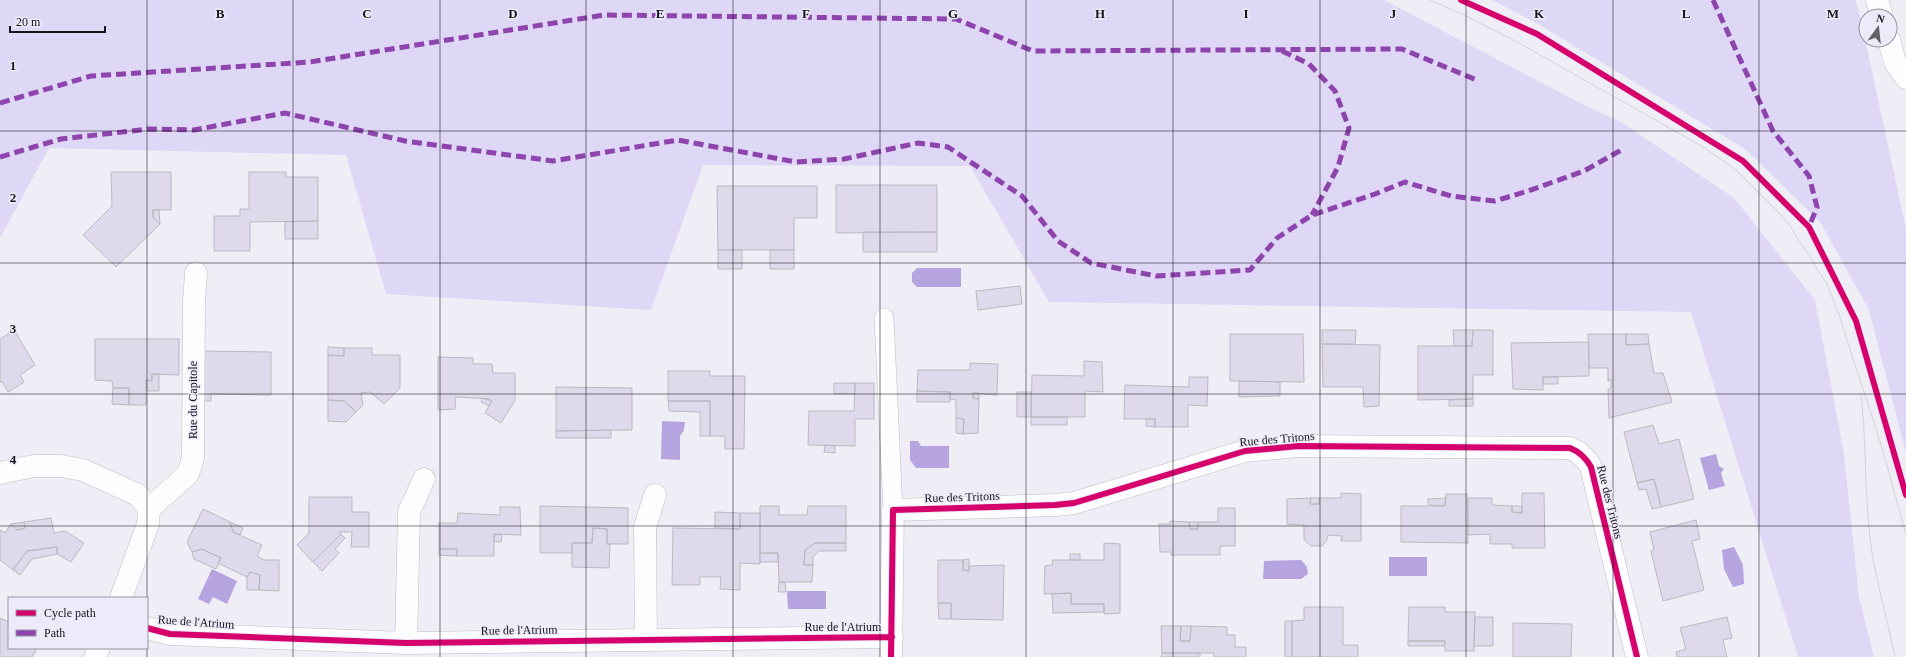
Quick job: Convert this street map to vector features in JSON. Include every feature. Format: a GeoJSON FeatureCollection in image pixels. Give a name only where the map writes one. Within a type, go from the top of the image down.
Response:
{"type":"FeatureCollection","features":[{"type":"Feature","properties":{"kind":"street"},"geometry":{"type":"LineString","coordinates":[[1891,48],[1895,62],[1906,78]]}},
{"type":"Feature","properties":{"kind":"street","name":"Rue du Capitole"},"geometry":{"type":"LineString","coordinates":[[149,509],[188,474],[194,458],[194,302],[196,273]]}},
{"type":"Feature","properties":{"kind":"street","name":"Rue des Tritons"},"geometry":{"type":"LineString","coordinates":[[893,510],[1055,505],[1074,503],[1245,451],[1298,446],[1570,448],[1582,455],[1591,467],[1637,657]]}},
{"type":"Feature","properties":{"kind":"street"},"geometry":{"type":"LineString","coordinates":[[0,473],[34,466],[61,466],[83,470],[138,495],[149,509],[148,524],[120,597]]}},
{"type":"Feature","properties":{"kind":"street"},"geometry":{"type":"LineString","coordinates":[[406,642],[409,512],[424,479]]}},
{"type":"Feature","properties":{"kind":"street"},"geometry":{"type":"LineString","coordinates":[[646,639],[645,528],[654,495]]}},
{"type":"Feature","properties":{"kind":"street"},"geometry":{"type":"LineString","coordinates":[[892,647],[893,510]]}},
{"type":"Feature","properties":{"kind":"street","name":"Rue de l'Atrium"},"geometry":{"type":"LineString","coordinates":[[148,628],[170,634],[406,642],[646,639],[892,647]]}},
{"type":"Feature","properties":{"kind":"lane"},"geometry":{"type":"LineString","coordinates":[[884,318],[893,510]]}},
{"type":"Feature","properties":{"kind":"shaded area"},"geometry":{"type":"Polygon","coordinates":[[[0,0],[1384,0],[1580,103],[1621,122],[1734,198],[1815,300],[1844,454],[1859,597],[1874,657],[1798,657],[1691,312],[1049,302],[970,166],[703,165],[651,310],[386,294],[346,155],[49,148],[0,238],[0,0]]]}},
{"type":"Feature","properties":{"kind":"shaded area"},"geometry":{"type":"Polygon","coordinates":[[[1492,0],[1855,0],[1858,8],[1858,48],[1867,48],[1906,229],[1906,453],[1869,310],[1820,222],[1745,149],[1538,24],[1492,0]]]}},
{"type":"Feature","properties":{"kind":"shaded area"},"geometry":{"type":"Polygon","coordinates":[[[917,268],[961,268],[961,287],[917,287],[912,282],[912,273],[917,268]]]}},
{"type":"Feature","properties":{"kind":"shaded area"},"geometry":{"type":"Polygon","coordinates":[[[662,421],[685,422],[684,430],[680,436],[680,460],[661,459],[662,421]]]}},
{"type":"Feature","properties":{"kind":"shaded area"},"geometry":{"type":"Polygon","coordinates":[[[910,441],[918,441],[921,446],[949,446],[949,468],[916,468],[910,460],[910,441]]]}},
{"type":"Feature","properties":{"kind":"shaded area"},"geometry":{"type":"Polygon","coordinates":[[[1716,454],[1719,466],[1724,469],[1721,473],[1725,486],[1709,490],[1700,458],[1716,454]]]}},
{"type":"Feature","properties":{"kind":"shaded area"},"geometry":{"type":"Polygon","coordinates":[[[1734,547],[1743,565],[1744,584],[1733,587],[1724,569],[1722,550],[1734,547]]]}},
{"type":"Feature","properties":{"kind":"shaded area"},"geometry":{"type":"Polygon","coordinates":[[[1389,557],[1427,557],[1427,576],[1389,576],[1389,557]]]}},
{"type":"Feature","properties":{"kind":"shaded area"},"geometry":{"type":"Polygon","coordinates":[[[1301,560],[1307,567],[1308,574],[1301,579],[1263,579],[1264,561],[1301,560]]]}},
{"type":"Feature","properties":{"kind":"shaded area"},"geometry":{"type":"Polygon","coordinates":[[[212,569],[237,581],[227,604],[213,597],[209,604],[198,599],[212,569]]]}},
{"type":"Feature","properties":{"kind":"shaded area"},"geometry":{"type":"Polygon","coordinates":[[[787,591],[826,591],[826,609],[788,609],[787,591]]]}},
{"type":"Feature","properties":{"kind":"building"},"geometry":{"type":"Polygon","coordinates":[[[111,172],[171,172],[171,210],[153,210],[153,217],[160,224],[116,267],[83,235],[112,206],[111,172]]]}},
{"type":"Feature","properties":{"kind":"building"},"geometry":{"type":"Polygon","coordinates":[[[249,172],[286,172],[286,177],[318,177],[318,221],[250,222],[250,251],[214,251],[214,216],[240,216],[240,209],[249,209],[249,172]]]}},
{"type":"Feature","properties":{"kind":"building"},"geometry":{"type":"Polygon","coordinates":[[[836,185],[937,185],[937,232],[836,233],[836,185]]]}},
{"type":"Feature","properties":{"kind":"building"},"geometry":{"type":"Polygon","coordinates":[[[717,186],[817,186],[817,218],[794,218],[794,250],[718,250],[717,186]]]}},
{"type":"Feature","properties":{"kind":"building"},"geometry":{"type":"Polygon","coordinates":[[[153,210],[159,210],[160,224],[153,217],[153,210]]]}},
{"type":"Feature","properties":{"kind":"building"},"geometry":{"type":"Polygon","coordinates":[[[318,221],[318,239],[285,239],[285,222],[318,221]]]}},
{"type":"Feature","properties":{"kind":"building"},"geometry":{"type":"Polygon","coordinates":[[[863,232],[937,232],[937,252],[863,252],[863,232]]]}},
{"type":"Feature","properties":{"kind":"building"},"geometry":{"type":"Polygon","coordinates":[[[718,250],[742,250],[742,269],[718,269],[718,250]]]}},
{"type":"Feature","properties":{"kind":"building"},"geometry":{"type":"Polygon","coordinates":[[[770,250],[794,250],[794,269],[770,269],[770,250]]]}},
{"type":"Feature","properties":{"kind":"building"},"geometry":{"type":"Polygon","coordinates":[[[1020,286],[1022,304],[978,310],[976,291],[1020,286]]]}},
{"type":"Feature","properties":{"kind":"building"},"geometry":{"type":"Polygon","coordinates":[[[14,330],[35,365],[20,375],[24,382],[8,392],[2,381],[0,383],[0,339],[14,330]]]}},
{"type":"Feature","properties":{"kind":"building"},"geometry":{"type":"Polygon","coordinates":[[[1322,330],[1356,330],[1355,344],[1322,344],[1322,330]]]}},
{"type":"Feature","properties":{"kind":"building"},"geometry":{"type":"Polygon","coordinates":[[[1453,330],[1473,330],[1472,346],[1454,346],[1453,330]]]}},
{"type":"Feature","properties":{"kind":"building"},"geometry":{"type":"Polygon","coordinates":[[[1473,330],[1493,330],[1493,375],[1473,375],[1473,399],[1418,400],[1418,346],[1472,346],[1473,330]]]}},
{"type":"Feature","properties":{"kind":"building"},"geometry":{"type":"Polygon","coordinates":[[[1230,334],[1303,334],[1304,382],[1230,381],[1230,334]]]}},
{"type":"Feature","properties":{"kind":"building"},"geometry":{"type":"Polygon","coordinates":[[[1588,334],[1626,334],[1626,345],[1649,344],[1654,373],[1663,373],[1672,402],[1609,418],[1608,390],[1611,388],[1611,379],[1608,382],[1608,368],[1589,368],[1588,334]]]}},
{"type":"Feature","properties":{"kind":"building"},"geometry":{"type":"Polygon","coordinates":[[[1626,334],[1648,334],[1649,344],[1626,345],[1626,334]]]}},
{"type":"Feature","properties":{"kind":"building"},"geometry":{"type":"Polygon","coordinates":[[[95,339],[179,339],[179,375],[152,374],[152,381],[146,380],[146,405],[129,405],[129,388],[113,388],[112,381],[95,380],[95,339]]]}},
{"type":"Feature","properties":{"kind":"building"},"geometry":{"type":"Polygon","coordinates":[[[1589,342],[1589,376],[1543,377],[1543,390],[1513,389],[1511,343],[1589,342]]]}},
{"type":"Feature","properties":{"kind":"building"},"geometry":{"type":"Polygon","coordinates":[[[1322,344],[1380,345],[1379,406],[1364,407],[1363,387],[1323,387],[1322,344]]]}},
{"type":"Feature","properties":{"kind":"building"},"geometry":{"type":"Polygon","coordinates":[[[328,347],[344,348],[344,356],[328,355],[328,347]]]}},
{"type":"Feature","properties":{"kind":"building"},"geometry":{"type":"Polygon","coordinates":[[[344,348],[372,348],[372,355],[400,355],[400,388],[384,404],[370,392],[361,393],[363,405],[356,412],[344,401],[328,400],[328,355],[344,356],[344,348]]]}},
{"type":"Feature","properties":{"kind":"building"},"geometry":{"type":"Polygon","coordinates":[[[199,351],[271,352],[271,395],[211,394],[211,401],[198,401],[199,351]]]}},
{"type":"Feature","properties":{"kind":"building"},"geometry":{"type":"Polygon","coordinates":[[[438,357],[473,358],[473,364],[492,364],[493,373],[515,373],[515,400],[501,423],[485,413],[492,401],[489,399],[456,397],[455,409],[438,410],[438,357]]]}},
{"type":"Feature","properties":{"kind":"building"},"geometry":{"type":"Polygon","coordinates":[[[1084,361],[1102,362],[1103,392],[1085,391],[1085,417],[1031,417],[1032,375],[1084,376],[1084,361]]]}},
{"type":"Feature","properties":{"kind":"building"},"geometry":{"type":"Polygon","coordinates":[[[970,363],[998,364],[997,395],[973,393],[973,398],[979,399],[978,433],[963,434],[964,419],[956,418],[956,400],[950,399],[950,392],[917,391],[918,370],[970,370],[970,363]]]}},
{"type":"Feature","properties":{"kind":"building"},"geometry":{"type":"Polygon","coordinates":[[[668,371],[710,371],[710,376],[745,376],[744,449],[725,449],[725,436],[710,436],[710,401],[668,401],[668,371]]]}},
{"type":"Feature","properties":{"kind":"building"},"geometry":{"type":"Polygon","coordinates":[[[152,374],[159,374],[159,391],[147,391],[146,380],[152,381],[152,374]]]}},
{"type":"Feature","properties":{"kind":"building"},"geometry":{"type":"Polygon","coordinates":[[[1189,377],[1208,377],[1207,406],[1188,405],[1188,427],[1155,427],[1155,419],[1124,419],[1125,385],[1189,387],[1189,377]]]}},
{"type":"Feature","properties":{"kind":"building"},"geometry":{"type":"Polygon","coordinates":[[[1543,377],[1558,377],[1558,384],[1543,384],[1543,377]]]}},
{"type":"Feature","properties":{"kind":"building"},"geometry":{"type":"Polygon","coordinates":[[[1239,381],[1280,382],[1280,396],[1239,397],[1239,381]]]}},
{"type":"Feature","properties":{"kind":"building"},"geometry":{"type":"Polygon","coordinates":[[[834,383],[855,383],[855,394],[834,394],[834,383]]]}},
{"type":"Feature","properties":{"kind":"building"},"geometry":{"type":"Polygon","coordinates":[[[855,383],[874,383],[874,419],[855,419],[855,446],[808,445],[809,411],[854,411],[855,383]]]}},
{"type":"Feature","properties":{"kind":"building"},"geometry":{"type":"Polygon","coordinates":[[[556,387],[632,388],[632,430],[556,431],[556,387]]]}},
{"type":"Feature","properties":{"kind":"building"},"geometry":{"type":"Polygon","coordinates":[[[113,388],[129,388],[129,405],[112,404],[113,388]]]}},
{"type":"Feature","properties":{"kind":"building"},"geometry":{"type":"Polygon","coordinates":[[[917,391],[950,392],[950,402],[917,402],[917,391]]]}},
{"type":"Feature","properties":{"kind":"building"},"geometry":{"type":"Polygon","coordinates":[[[1017,392],[1031,392],[1031,417],[1017,417],[1017,392]]]}},
{"type":"Feature","properties":{"kind":"building"},"geometry":{"type":"Polygon","coordinates":[[[973,393],[979,393],[979,399],[973,398],[973,393]]]}},
{"type":"Feature","properties":{"kind":"building"},"geometry":{"type":"Polygon","coordinates":[[[483,398],[492,401],[489,406],[481,402],[483,398]]]}},
{"type":"Feature","properties":{"kind":"building"},"geometry":{"type":"Polygon","coordinates":[[[1473,399],[1473,406],[1449,406],[1449,400],[1473,399]]]}},
{"type":"Feature","properties":{"kind":"building"},"geometry":{"type":"Polygon","coordinates":[[[328,400],[344,401],[356,412],[346,422],[328,421],[328,400]]]}},
{"type":"Feature","properties":{"kind":"building"},"geometry":{"type":"Polygon","coordinates":[[[668,401],[710,401],[710,436],[700,436],[700,412],[669,411],[668,401]]]}},
{"type":"Feature","properties":{"kind":"building"},"geometry":{"type":"Polygon","coordinates":[[[1031,417],[1067,417],[1067,425],[1031,425],[1031,417]]]}},
{"type":"Feature","properties":{"kind":"building"},"geometry":{"type":"Polygon","coordinates":[[[956,418],[964,419],[963,434],[956,433],[956,418]]]}},
{"type":"Feature","properties":{"kind":"building"},"geometry":{"type":"Polygon","coordinates":[[[1146,419],[1155,419],[1155,427],[1146,426],[1146,419]]]}},
{"type":"Feature","properties":{"kind":"building"},"geometry":{"type":"Polygon","coordinates":[[[1653,425],[1659,444],[1679,439],[1694,499],[1661,507],[1654,479],[1637,483],[1624,432],[1653,425]]]}},
{"type":"Feature","properties":{"kind":"building"},"geometry":{"type":"Polygon","coordinates":[[[611,430],[611,438],[556,438],[556,431],[611,430]]]}},
{"type":"Feature","properties":{"kind":"building"},"geometry":{"type":"Polygon","coordinates":[[[825,445],[835,446],[835,453],[824,452],[825,445]]]}},
{"type":"Feature","properties":{"kind":"building"},"geometry":{"type":"Polygon","coordinates":[[[1654,479],[1661,507],[1652,509],[1646,489],[1639,490],[1637,483],[1654,479]]]}},
{"type":"Feature","properties":{"kind":"building"},"geometry":{"type":"Polygon","coordinates":[[[1341,493],[1361,494],[1361,541],[1341,541],[1342,536],[1328,535],[1327,540],[1322,546],[1311,546],[1304,540],[1304,525],[1287,524],[1287,499],[1311,498],[1310,504],[1319,504],[1319,498],[1341,498],[1341,493]]]}},
{"type":"Feature","properties":{"kind":"building"},"geometry":{"type":"Polygon","coordinates":[[[1522,493],[1544,493],[1545,548],[1512,548],[1512,544],[1490,544],[1490,534],[1468,535],[1468,498],[1492,498],[1492,505],[1512,506],[1512,512],[1522,513],[1522,493]]]}},
{"type":"Feature","properties":{"kind":"building"},"geometry":{"type":"Polygon","coordinates":[[[1446,494],[1467,494],[1468,543],[1401,542],[1401,506],[1445,506],[1446,494]]]}},
{"type":"Feature","properties":{"kind":"building"},"geometry":{"type":"Polygon","coordinates":[[[309,497],[352,497],[352,512],[369,512],[369,547],[351,547],[352,532],[339,532],[341,534],[313,562],[297,545],[309,533],[309,497]]]}},
{"type":"Feature","properties":{"kind":"building"},"geometry":{"type":"Polygon","coordinates":[[[1311,498],[1319,498],[1319,504],[1310,504],[1311,498]]]}},
{"type":"Feature","properties":{"kind":"building"},"geometry":{"type":"Polygon","coordinates":[[[1446,498],[1445,506],[1428,505],[1428,499],[1446,498]]]}},
{"type":"Feature","properties":{"kind":"building"},"geometry":{"type":"Polygon","coordinates":[[[540,506],[628,508],[628,544],[607,544],[607,529],[593,528],[592,543],[572,543],[572,553],[540,553],[540,506]]]}},
{"type":"Feature","properties":{"kind":"building"},"geometry":{"type":"Polygon","coordinates":[[[760,506],[779,506],[779,515],[807,515],[808,506],[846,506],[846,543],[815,543],[805,550],[804,565],[813,565],[812,582],[779,582],[778,553],[760,553],[760,506]]]}},
{"type":"Feature","properties":{"kind":"building"},"geometry":{"type":"Polygon","coordinates":[[[1512,506],[1522,506],[1522,513],[1512,512],[1512,506]]]}},
{"type":"Feature","properties":{"kind":"building"},"geometry":{"type":"Polygon","coordinates":[[[500,507],[520,507],[521,535],[494,534],[494,556],[457,556],[457,549],[439,549],[439,523],[457,523],[458,513],[500,515],[500,507]]]}},
{"type":"Feature","properties":{"kind":"building"},"geometry":{"type":"Polygon","coordinates":[[[1218,508],[1235,508],[1235,546],[1220,546],[1220,555],[1171,555],[1171,552],[1160,552],[1159,524],[1170,524],[1170,521],[1189,522],[1190,529],[1198,529],[1198,522],[1218,522],[1218,508]]]}},
{"type":"Feature","properties":{"kind":"building"},"geometry":{"type":"Polygon","coordinates":[[[203,509],[230,522],[233,532],[262,545],[257,556],[264,560],[279,560],[279,591],[259,590],[260,575],[250,572],[247,577],[218,563],[221,558],[202,549],[192,552],[187,542],[203,509]]]}},
{"type":"Feature","properties":{"kind":"building"},"geometry":{"type":"Polygon","coordinates":[[[715,512],[740,513],[740,529],[715,528],[715,512]]]}},
{"type":"Feature","properties":{"kind":"building"},"geometry":{"type":"Polygon","coordinates":[[[740,513],[760,513],[760,564],[740,563],[740,590],[720,589],[721,577],[700,577],[700,585],[672,585],[673,528],[740,529],[740,513]]]}},
{"type":"Feature","properties":{"kind":"building"},"geometry":{"type":"Polygon","coordinates":[[[51,518],[54,533],[65,531],[84,543],[71,562],[57,554],[57,547],[27,551],[13,570],[0,560],[0,530],[5,533],[11,524],[17,530],[25,528],[24,522],[51,518]]]}},
{"type":"Feature","properties":{"kind":"building"},"geometry":{"type":"Polygon","coordinates":[[[1696,520],[1700,539],[1692,541],[1704,590],[1663,601],[1651,551],[1654,550],[1650,532],[1696,520]]]}},
{"type":"Feature","properties":{"kind":"building"},"geometry":{"type":"Polygon","coordinates":[[[24,522],[25,528],[17,530],[11,524],[24,522]]]}},
{"type":"Feature","properties":{"kind":"building"},"geometry":{"type":"Polygon","coordinates":[[[230,522],[243,528],[240,535],[233,532],[230,522]]]}},
{"type":"Feature","properties":{"kind":"building"},"geometry":{"type":"Polygon","coordinates":[[[1189,522],[1198,522],[1198,529],[1190,529],[1189,522]]]}},
{"type":"Feature","properties":{"kind":"building"},"geometry":{"type":"Polygon","coordinates":[[[593,528],[607,529],[607,544],[610,544],[609,568],[572,567],[572,543],[592,543],[593,528]]]}},
{"type":"Feature","properties":{"kind":"building"},"geometry":{"type":"Polygon","coordinates":[[[341,534],[345,538],[335,549],[339,553],[322,571],[313,562],[341,534]]]}},
{"type":"Feature","properties":{"kind":"building"},"geometry":{"type":"Polygon","coordinates":[[[494,534],[502,535],[501,542],[494,542],[494,534]]]}},
{"type":"Feature","properties":{"kind":"building"},"geometry":{"type":"Polygon","coordinates":[[[815,543],[846,543],[846,551],[819,551],[813,557],[813,565],[804,565],[805,550],[815,543]]]}},
{"type":"Feature","properties":{"kind":"building"},"geometry":{"type":"Polygon","coordinates":[[[1104,543],[1120,544],[1120,613],[1104,614],[1104,604],[1071,604],[1071,593],[1044,594],[1045,566],[1052,565],[1053,560],[1104,560],[1104,543]]]}},
{"type":"Feature","properties":{"kind":"building"},"geometry":{"type":"Polygon","coordinates":[[[57,547],[57,554],[32,559],[20,575],[13,570],[27,551],[57,547]]]}},
{"type":"Feature","properties":{"kind":"building"},"geometry":{"type":"Polygon","coordinates":[[[202,549],[221,558],[216,569],[194,559],[192,552],[202,549]]]}},
{"type":"Feature","properties":{"kind":"building"},"geometry":{"type":"Polygon","coordinates":[[[439,549],[457,549],[457,556],[439,555],[439,549]]]}},
{"type":"Feature","properties":{"kind":"building"},"geometry":{"type":"Polygon","coordinates":[[[760,553],[778,553],[778,562],[760,562],[760,553]]]}},
{"type":"Feature","properties":{"kind":"building"},"geometry":{"type":"Polygon","coordinates":[[[1070,554],[1080,554],[1080,560],[1070,560],[1070,554]]]}},
{"type":"Feature","properties":{"kind":"building"},"geometry":{"type":"Polygon","coordinates":[[[969,559],[969,571],[963,570],[963,560],[969,559]]]}},
{"type":"Feature","properties":{"kind":"building"},"geometry":{"type":"Polygon","coordinates":[[[938,560],[963,560],[963,570],[969,571],[969,566],[1004,565],[1003,620],[951,619],[951,603],[938,603],[938,560]]]}},
{"type":"Feature","properties":{"kind":"building"},"geometry":{"type":"Polygon","coordinates":[[[250,572],[260,575],[259,590],[247,590],[247,577],[250,572]]]}},
{"type":"Feature","properties":{"kind":"building"},"geometry":{"type":"Polygon","coordinates":[[[779,582],[785,583],[786,592],[778,592],[779,582]]]}},
{"type":"Feature","properties":{"kind":"building"},"geometry":{"type":"Polygon","coordinates":[[[1071,593],[1071,604],[1104,604],[1104,612],[1053,613],[1052,594],[1071,593]]]}},
{"type":"Feature","properties":{"kind":"building"},"geometry":{"type":"Polygon","coordinates":[[[938,603],[951,603],[951,619],[939,619],[938,603]]]}},
{"type":"Feature","properties":{"kind":"building"},"geometry":{"type":"Polygon","coordinates":[[[1304,607],[1343,607],[1343,645],[1358,645],[1358,657],[1292,657],[1292,621],[1304,620],[1304,607]]]}},
{"type":"Feature","properties":{"kind":"building"},"geometry":{"type":"Polygon","coordinates":[[[1409,607],[1445,607],[1445,612],[1475,612],[1474,651],[1445,651],[1445,641],[1408,641],[1409,607]]]}},
{"type":"Feature","properties":{"kind":"building"},"geometry":{"type":"Polygon","coordinates":[[[1475,617],[1493,617],[1493,646],[1474,646],[1475,617]]]}},
{"type":"Feature","properties":{"kind":"building"},"geometry":{"type":"Polygon","coordinates":[[[1727,617],[1732,638],[1723,640],[1727,657],[1677,657],[1676,652],[1686,649],[1680,628],[1727,617]]]}},
{"type":"Feature","properties":{"kind":"building"},"geometry":{"type":"Polygon","coordinates":[[[0,618],[8,622],[8,649],[36,649],[32,657],[0,657],[0,618]]]}},
{"type":"Feature","properties":{"kind":"building"},"geometry":{"type":"Polygon","coordinates":[[[1285,621],[1292,621],[1292,657],[1285,657],[1285,621]]]}},
{"type":"Feature","properties":{"kind":"building"},"geometry":{"type":"Polygon","coordinates":[[[1513,623],[1572,624],[1571,657],[1513,657],[1513,623]]]}},
{"type":"Feature","properties":{"kind":"building"},"geometry":{"type":"Polygon","coordinates":[[[1161,626],[1181,626],[1180,641],[1190,641],[1191,626],[1227,627],[1227,635],[1235,635],[1235,647],[1246,647],[1246,657],[1214,657],[1214,653],[1162,653],[1161,626]]]}},
{"type":"Feature","properties":{"kind":"building"},"geometry":{"type":"Polygon","coordinates":[[[1181,626],[1191,626],[1190,641],[1180,641],[1181,626]]]}},
{"type":"Feature","properties":{"kind":"building"},"geometry":{"type":"Polygon","coordinates":[[[1408,641],[1445,641],[1444,646],[1408,646],[1408,641]]]}},
{"type":"Feature","properties":{"kind":"building"},"geometry":{"type":"Polygon","coordinates":[[[1162,653],[1200,653],[1200,657],[1161,657],[1162,653]]]}},
{"type":"Feature","properties":{"kind":"tram line"},"geometry":{"type":"LineString","coordinates":[[1430,0],[1464,15],[1517,42],[1705,148],[1736,170],[1786,220],[1827,284],[1839,315],[1883,451],[1906,535]]}},
{"type":"Feature","properties":{"kind":"tram line"},"geometry":{"type":"LineString","coordinates":[[1861,394],[1869,533],[1877,579],[1895,657]]}},
{"type":"Feature","properties":{"kind":"marked path"},"geometry":{"type":"LineString","coordinates":[[1713,0],[1773,131],[1809,176],[1817,207],[1809,227]]}},
{"type":"Feature","properties":{"kind":"marked path"},"geometry":{"type":"LineString","coordinates":[[0,103],[91,76],[310,62],[604,15],[956,19],[1033,51],[1402,49],[1479,81]]}},
{"type":"Feature","properties":{"kind":"marked path"},"geometry":{"type":"LineString","coordinates":[[1282,51],[1309,64],[1335,91],[1349,128],[1338,167],[1312,215]]}},
{"type":"Feature","properties":{"kind":"marked path"},"geometry":{"type":"LineString","coordinates":[[0,157],[61,139],[149,129],[194,130],[285,113],[405,141],[553,161],[678,140],[796,162],[844,159],[918,143],[948,147],[1022,196],[1058,241],[1091,263],[1156,276],[1250,270],[1277,238],[1312,215],[1375,194],[1405,182],[1451,196],[1495,201],[1584,171],[1623,149]]}},
{"type":"Feature","properties":{"kind":"cycle path"},"geometry":{"type":"LineString","coordinates":[[1461,0],[1537,34],[1743,161],[1809,227],[1856,321],[1906,495]]}},
{"type":"Feature","properties":{"kind":"cycle path"},"geometry":{"type":"LineString","coordinates":[[891,657],[893,510],[1055,505],[1074,503],[1245,451],[1298,446],[1570,448],[1577,451],[1585,458],[1591,467],[1637,657]]}},
{"type":"Feature","properties":{"kind":"cycle path"},"geometry":{"type":"LineString","coordinates":[[148,628],[170,634],[406,643],[892,637]]}}]}
